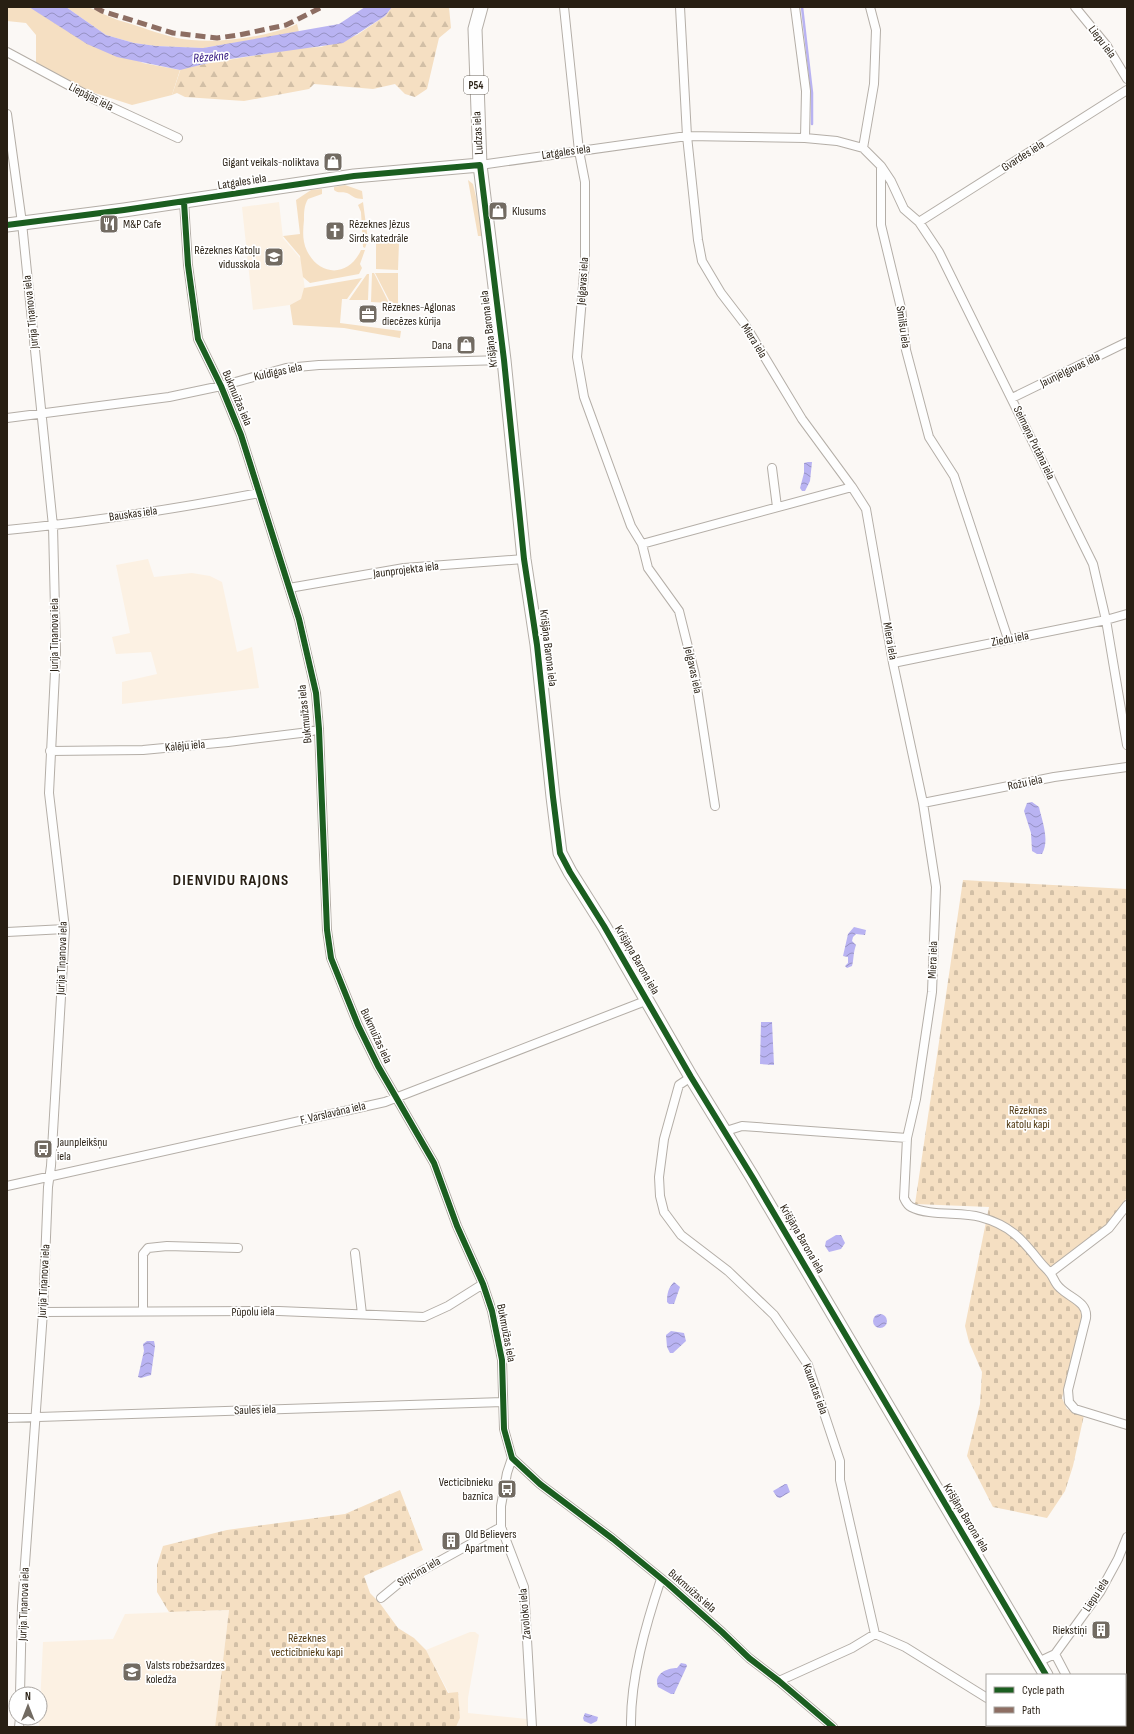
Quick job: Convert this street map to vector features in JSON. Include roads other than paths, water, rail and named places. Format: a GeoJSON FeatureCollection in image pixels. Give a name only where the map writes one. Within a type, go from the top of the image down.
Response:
{"type":"FeatureCollection","features":[{"type":"Feature","properties":{"kind":"main road","name":"Ludzas iela"},"geometry":{"type":"LineString","coordinates":[[480,165],[475,29],[482,7]]}},
{"type":"Feature","properties":{"kind":"main road","name":"Latgales iela"},"geometry":{"type":"LineString","coordinates":[[7,225],[184,202],[354,176],[480,165]]}},
{"type":"Feature","properties":{"kind":"main road","name":"Krišjāņa Barona iela"},"geometry":{"type":"LineString","coordinates":[[480,165],[504,360],[524,559],[537,645],[558,846],[570,872],[648,1000],[690,1077],[726,1131],[1045,1674]]}},
{"type":"Feature","properties":{"kind":"street","name":"Jelgavas iela"},"geometry":{"type":"LineString","coordinates":[[564,7],[579,151],[585,182],[585,262],[577,356],[584,397],[631,526],[642,544],[648,568],[679,611],[695,675],[715,806]]}},
{"type":"Feature","properties":{"kind":"street","name":"Miera iela"},"geometry":{"type":"LineString","coordinates":[[680,7],[687,136],[698,240],[702,261],[721,294],[744,323],[802,419],[852,487],[866,509],[893,663],[923,803],[936,887],[932,992],[916,1099],[907,1138],[904,1198],[910,1207],[920,1210],[980,1217],[1013,1232],[1026,1243],[1050,1273],[1060,1289],[1083,1305],[1087,1314],[1068,1390],[1069,1402],[1075,1409],[1127,1425]]}},
{"type":"Feature","properties":{"kind":"street"},"geometry":{"type":"LineString","coordinates":[[796,7],[806,91],[805,138]]}},
{"type":"Feature","properties":{"kind":"street"},"geometry":{"type":"LineString","coordinates":[[870,7],[876,30],[876,45],[874,84],[863,148],[881,166]]}},
{"type":"Feature","properties":{"kind":"street","name":"Liepu iela"},"geometry":{"type":"LineString","coordinates":[[1075,7],[1107,46],[1127,79]]}},
{"type":"Feature","properties":{"kind":"street","name":"Liepājas iela"},"geometry":{"type":"LineString","coordinates":[[7,52],[96,100],[178,138]]}},
{"type":"Feature","properties":{"kind":"street","name":"Gvardes iela"},"geometry":{"type":"LineString","coordinates":[[919,222],[1127,90]]}},
{"type":"Feature","properties":{"kind":"street","name":"Jurija Tiņanova iela"},"geometry":{"type":"LineString","coordinates":[[7,118],[22,223],[53,526],[56,652],[50,751],[50,812],[65,929],[50,1176],[48,1187],[43,1312],[22,1606],[20,1686]]}},
{"type":"Feature","properties":{"kind":"street","name":"Latgales iela"},"geometry":{"type":"LineString","coordinates":[[480,165],[687,136],[805,138],[837,141],[863,148]]}},
{"type":"Feature","properties":{"kind":"street","name":"Seimaņa Putāna iela"},"geometry":{"type":"LineString","coordinates":[[881,166],[891,181],[904,209],[919,222],[939,252],[1093,564],[1106,620],[1127,745]]}},
{"type":"Feature","properties":{"kind":"street","name":"Smilšu iela"},"geometry":{"type":"LineString","coordinates":[[881,166],[881,225],[901,308],[906,350],[929,437],[954,476],[1008,639]]}},
{"type":"Feature","properties":{"kind":"street","name":"Bukmuižas iela"},"geometry":{"type":"LineString","coordinates":[[184,202],[188,265],[198,339],[221,386],[241,435],[258,493],[299,619],[316,693],[319,729],[326,930],[331,958],[358,1025],[378,1066],[434,1162],[457,1226],[483,1284],[492,1311],[502,1360],[504,1429],[512,1458],[540,1484],[613,1539],[661,1579],[722,1632],[749,1658],[779,1681],[833,1727]]}},
{"type":"Feature","properties":{"kind":"street","name":"Jaunjelgavas iela"},"geometry":{"type":"LineString","coordinates":[[1012,398],[1127,342]]}},
{"type":"Feature","properties":{"kind":"street","name":"Kuldīgas iela"},"geometry":{"type":"LineString","coordinates":[[7,418],[169,397],[221,386],[286,368],[319,365],[504,360]]}},
{"type":"Feature","properties":{"kind":"street"},"geometry":{"type":"LineString","coordinates":[[772,468],[777,507]]}},
{"type":"Feature","properties":{"kind":"street"},"geometry":{"type":"LineString","coordinates":[[642,544],[852,487]]}},
{"type":"Feature","properties":{"kind":"street","name":"Bauskas iela"},"geometry":{"type":"LineString","coordinates":[[7,530],[53,526],[197,505],[258,493]]}},
{"type":"Feature","properties":{"kind":"street","name":"Jaunprojekta iela"},"geometry":{"type":"LineString","coordinates":[[289,588],[404,568],[524,559]]}},
{"type":"Feature","properties":{"kind":"street","name":"Ziedu iela"},"geometry":{"type":"LineString","coordinates":[[893,663],[1106,620],[1127,614]]}},
{"type":"Feature","properties":{"kind":"street","name":"Kalēju iela"},"geometry":{"type":"LineString","coordinates":[[50,751],[143,750],[228,742],[309,732],[319,729]]}},
{"type":"Feature","properties":{"kind":"street","name":"Rožu iela"},"geometry":{"type":"LineString","coordinates":[[923,803],[1054,776],[1127,767]]}},
{"type":"Feature","properties":{"kind":"street"},"geometry":{"type":"LineString","coordinates":[[7,932],[65,929]]}},
{"type":"Feature","properties":{"kind":"street","name":"F. Varslavāna iela"},"geometry":{"type":"LineString","coordinates":[[7,1186],[396,1098],[648,1000]]}},
{"type":"Feature","properties":{"kind":"street","name":"Kaunatas iela"},"geometry":{"type":"LineString","coordinates":[[690,1077],[679,1085],[664,1139],[658,1183],[661,1204],[668,1220],[681,1235],[728,1271],[774,1315],[808,1365],[840,1461],[840,1480],[875,1634]]}},
{"type":"Feature","properties":{"kind":"street"},"geometry":{"type":"LineString","coordinates":[[726,1131],[742,1126],[907,1138]]}},
{"type":"Feature","properties":{"kind":"street"},"geometry":{"type":"LineString","coordinates":[[1050,1273],[1109,1228],[1127,1205]]}},
{"type":"Feature","properties":{"kind":"street"},"geometry":{"type":"LineString","coordinates":[[143,1311],[143,1254],[148,1248],[167,1246],[238,1248]]}},
{"type":"Feature","properties":{"kind":"street"},"geometry":{"type":"LineString","coordinates":[[355,1253],[362,1314]]}},
{"type":"Feature","properties":{"kind":"street","name":"Pūpolu iela"},"geometry":{"type":"LineString","coordinates":[[43,1312],[279,1311],[424,1317],[448,1306],[483,1284]]}},
{"type":"Feature","properties":{"kind":"street","name":"Saules iela"},"geometry":{"type":"LineString","coordinates":[[7,1418],[503,1402]]}},
{"type":"Feature","properties":{"kind":"street","name":"Zavoloko iela"},"geometry":{"type":"LineString","coordinates":[[512,1458],[507,1473],[501,1506],[501,1527],[524,1587],[532,1727]]}},
{"type":"Feature","properties":{"kind":"street","name":"Siņicina iela"},"geometry":{"type":"LineString","coordinates":[[380,1598],[398,1584],[501,1527]]}},
{"type":"Feature","properties":{"kind":"street","name":"Liepu iela"},"geometry":{"type":"LineString","coordinates":[[1038,1662],[1054,1654],[1100,1592],[1118,1559],[1127,1537]]}},
{"type":"Feature","properties":{"kind":"street"},"geometry":{"type":"LineString","coordinates":[[631,1727],[632,1704],[638,1668],[649,1614],[661,1579]]}},
{"type":"Feature","properties":{"kind":"street"},"geometry":{"type":"LineString","coordinates":[[779,1681],[852,1648],[875,1634],[905,1647],[986,1697]]}},
{"type":"Feature","properties":{"kind":"street"},"geometry":{"type":"LineString","coordinates":[[1054,1654],[1065,1674]]}},
{"type":"Feature","properties":{"kind":"water","name":"Rēzekne"},"geometry":{"type":"Polygon","coordinates":[[[29,7],[66,7],[106,35],[134,43],[156,46],[203,48],[339,24],[365,7],[392,7],[385,16],[343,43],[216,61],[180,70],[117,57],[87,44],[29,7]]]}},
{"type":"Feature","properties":{"kind":"water"},"geometry":{"type":"Polygon","coordinates":[[[812,462],[810,481],[805,491],[802,491],[800,488],[804,473],[804,463],[812,462]]]}},
{"type":"Feature","properties":{"kind":"water"},"geometry":{"type":"Polygon","coordinates":[[[1032,802],[1039,807],[1045,830],[1045,843],[1042,854],[1037,854],[1032,851],[1031,833],[1024,811],[1027,803],[1032,802]]]}},
{"type":"Feature","properties":{"kind":"water"},"geometry":{"type":"Polygon","coordinates":[[[854,927],[866,930],[865,935],[856,934],[853,937],[852,941],[856,945],[853,963],[852,966],[847,968],[845,966],[848,963],[848,957],[843,956],[848,934],[854,927]]]}},
{"type":"Feature","properties":{"kind":"water"},"geometry":{"type":"Polygon","coordinates":[[[761,1022],[772,1022],[774,1065],[760,1064],[761,1022]]]}},
{"type":"Feature","properties":{"kind":"water"},"geometry":{"type":"Polygon","coordinates":[[[836,1235],[841,1235],[845,1243],[841,1249],[829,1252],[825,1246],[826,1241],[836,1235]]]}},
{"type":"Feature","properties":{"kind":"water"},"geometry":{"type":"Polygon","coordinates":[[[674,1282],[680,1287],[674,1304],[669,1304],[667,1302],[669,1289],[674,1282]]]}},
{"type":"Feature","properties":{"kind":"water"},"geometry":{"type":"Polygon","coordinates":[[[880,1314],[885,1316],[887,1321],[885,1326],[880,1328],[875,1326],[873,1321],[875,1316],[880,1314]]]}},
{"type":"Feature","properties":{"kind":"water"},"geometry":{"type":"Polygon","coordinates":[[[671,1331],[684,1333],[686,1341],[673,1353],[670,1353],[667,1347],[666,1335],[671,1331]]]}},
{"type":"Feature","properties":{"kind":"water"},"geometry":{"type":"Polygon","coordinates":[[[147,1341],[154,1341],[155,1346],[151,1375],[141,1378],[138,1377],[144,1351],[143,1344],[147,1341]]]}},
{"type":"Feature","properties":{"kind":"water"},"geometry":{"type":"Polygon","coordinates":[[[787,1484],[790,1492],[780,1498],[777,1497],[773,1491],[787,1484]]]}},
{"type":"Feature","properties":{"kind":"water"},"geometry":{"type":"Polygon","coordinates":[[[681,1663],[686,1664],[687,1666],[674,1694],[671,1694],[658,1687],[657,1679],[659,1675],[669,1669],[677,1668],[681,1663]]]}},
{"type":"Feature","properties":{"kind":"water"},"geometry":{"type":"Polygon","coordinates":[[[585,1713],[598,1717],[597,1721],[591,1724],[584,1721],[583,1718],[585,1713]]]}},
{"type":"Feature","properties":{"kind":"waterway"},"geometry":{"type":"LineString","coordinates":[[802,7],[812,93],[812,124]]}},
{"type":"Feature","properties":{"kind":"place","name":"Gigant veikals-noliktava"},"geometry":{"type":"Point","coordinates":[333,162]}},
{"type":"Feature","properties":{"kind":"place","name":"Klusums"},"geometry":{"type":"Point","coordinates":[498,211]}},
{"type":"Feature","properties":{"kind":"place","name":"M&P Cafe"},"geometry":{"type":"Point","coordinates":[109,224]}},
{"type":"Feature","properties":{"kind":"place","name":"Rēzeknes Jēzus Sirds katedrāle"},"geometry":{"type":"Point","coordinates":[335,231]}},
{"type":"Feature","properties":{"kind":"place","name":"Rēzeknes Katoļu vidusskola"},"geometry":{"type":"Point","coordinates":[274,257]}},
{"type":"Feature","properties":{"kind":"place","name":"Rēzeknes-Aglonas diecēzes kūrija"},"geometry":{"type":"Point","coordinates":[368,314]}},
{"type":"Feature","properties":{"kind":"place","name":"Dana"},"geometry":{"type":"Point","coordinates":[466,345]}},
{"type":"Feature","properties":{"kind":"place","name":"Jaunpleikšņu iela"},"geometry":{"type":"Point","coordinates":[43,1149]}},
{"type":"Feature","properties":{"kind":"place","name":"Vecticībnieku baznīca"},"geometry":{"type":"Point","coordinates":[507,1489]}},
{"type":"Feature","properties":{"kind":"place","name":"Old Believers Apartment"},"geometry":{"type":"Point","coordinates":[451,1541]}},
{"type":"Feature","properties":{"kind":"place","name":"Riekstiņi"},"geometry":{"type":"Point","coordinates":[1101,1630]}},
{"type":"Feature","properties":{"kind":"place","name":"Valsts robežsardzes koledža"},"geometry":{"type":"Point","coordinates":[132,1672]}},
{"type":"Feature","properties":{"kind":"district","name":"DIENVIDU RAJONS"},"geometry":{"type":"Point","coordinates":[231,880]}},
{"type":"Feature","properties":{"kind":"park label","name":"Rēzeknes katoļu kapi"},"geometry":{"type":"Point","coordinates":[1028,1117]}},
{"type":"Feature","properties":{"kind":"park label","name":"Rēzeknes vecticībnieku kapi"},"geometry":{"type":"Point","coordinates":[307,1645]}}]}
